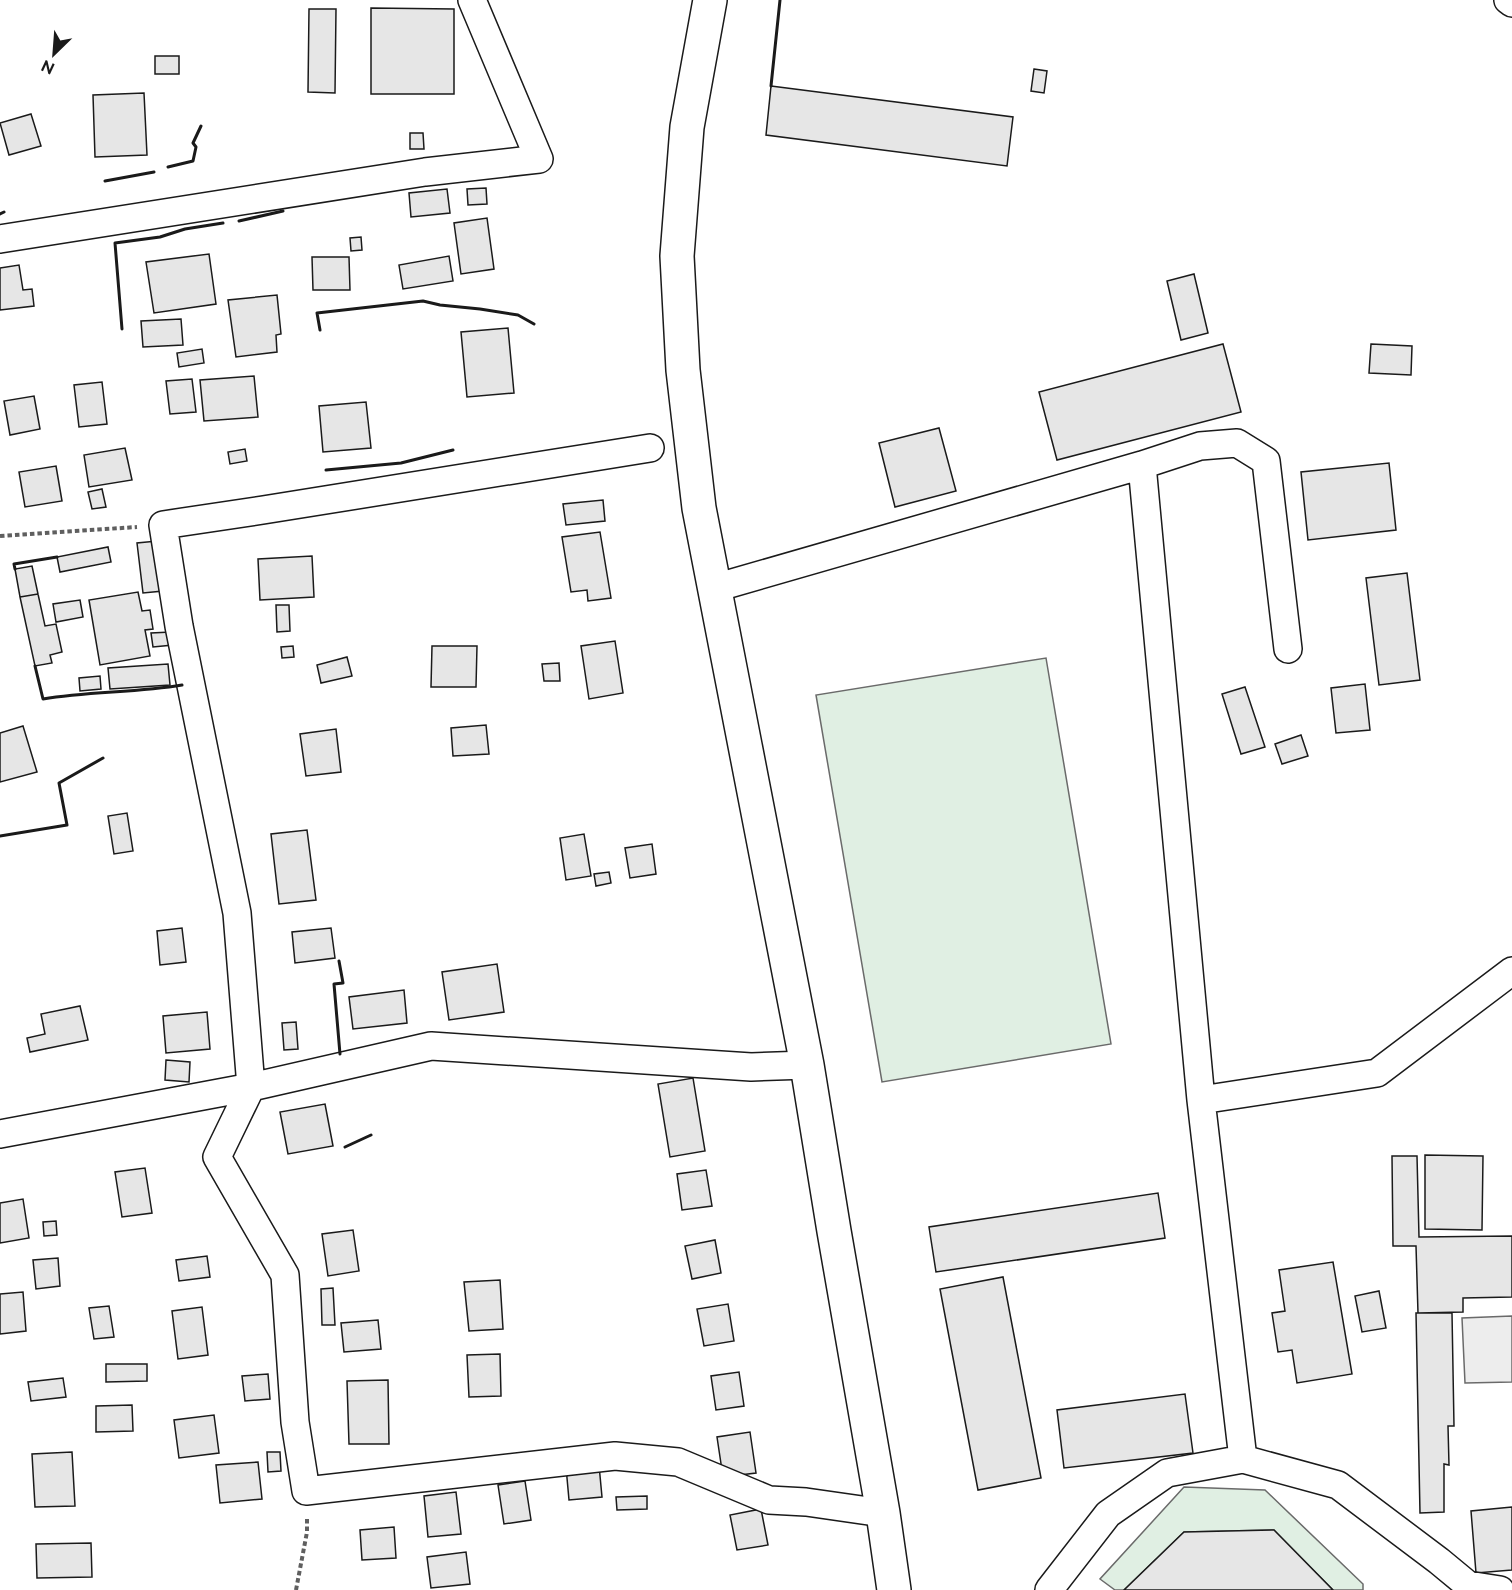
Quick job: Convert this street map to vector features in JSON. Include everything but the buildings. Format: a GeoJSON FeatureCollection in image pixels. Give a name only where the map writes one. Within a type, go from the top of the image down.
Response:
{"type":"FeatureCollection","features":[{"type":"Feature","properties":{"kind":"street"},"geometry":{"type":"LineString","coordinates":[[0,239],[425,172],[539,159],[472,0]]}},
{"type":"Feature","properties":{"kind":"street"},"geometry":{"type":"LineString","coordinates":[[710,0],[687,127],[677,256],[683,370],[699,508],[807,1065],[894,1590]]}},
{"type":"Feature","properties":{"kind":"street"},"geometry":{"type":"LineString","coordinates":[[1508,0],[1512,3]]}},
{"type":"Feature","properties":{"kind":"street"},"geometry":{"type":"LineString","coordinates":[[715,588],[1142,465],[1200,446],[1237,443],[1266,460],[1288,649]]}},
{"type":"Feature","properties":{"kind":"street"},"geometry":{"type":"LineString","coordinates":[[650,448],[163,525],[179,626],[237,914],[251,1087],[217,1157],[285,1275],[295,1422],[306,1491],[615,1456],[678,1462],[769,1500],[806,1502],[883,1513]]}},
{"type":"Feature","properties":{"kind":"street"},"geometry":{"type":"LineString","coordinates":[[1142,465],[1201,1100],[1244,1459]]}},
{"type":"Feature","properties":{"kind":"street"},"geometry":{"type":"LineString","coordinates":[[1201,1100],[1377,1073],[1512,971]]}},
{"type":"Feature","properties":{"kind":"street"},"geometry":{"type":"LineString","coordinates":[[0,1134],[251,1087],[431,1046],[752,1068],[807,1065]]}},
{"type":"Feature","properties":{"kind":"street"},"geometry":{"type":"LineString","coordinates":[[1049,1590],[1108,1514],[1167,1473],[1244,1459],[1338,1485],[1468,1585],[1500,1590]]}},
{"type":"Feature","properties":{"kind":"path"},"geometry":{"type":"LineString","coordinates":[[0,536],[163,525]]}},
{"type":"Feature","properties":{"kind":"path"},"geometry":{"type":"LineString","coordinates":[[296,1590],[307,1532],[306,1491]]}},
{"type":"Feature","properties":{"kind":"green space"},"geometry":{"type":"Polygon","coordinates":[[[1046,658],[1111,1044],[882,1082],[816,695],[1046,658]]]}},
{"type":"Feature","properties":{"kind":"green space"},"geometry":{"type":"Polygon","coordinates":[[[1184,1487],[1265,1490],[1363,1584],[1363,1590],[1333,1590],[1274,1530],[1184,1532],[1124,1590],[1115,1590],[1100,1579],[1184,1487]]]}},
{"type":"Feature","properties":{"kind":"shaded area"},"geometry":{"type":"Polygon","coordinates":[[[1512,1316],[1512,1382],[1465,1383],[1462,1318],[1512,1316]]]}},
{"type":"Feature","properties":{"kind":"wall"},"geometry":{"type":"LineString","coordinates":[[771,86],[780,0]]}},
{"type":"Feature","properties":{"kind":"wall"},"geometry":{"type":"LineString","coordinates":[[168,167],[193,161],[196,147],[193,143],[201,126]]}},
{"type":"Feature","properties":{"kind":"wall"},"geometry":{"type":"LineString","coordinates":[[105,181],[154,172]]}},
{"type":"Feature","properties":{"kind":"wall"},"geometry":{"type":"LineString","coordinates":[[239,221],[283,211]]}},
{"type":"Feature","properties":{"kind":"wall"},"geometry":{"type":"LineString","coordinates":[[0,214],[4,212]]}},
{"type":"Feature","properties":{"kind":"wall"},"geometry":{"type":"LineString","coordinates":[[122,329],[115,243],[160,237],[185,229],[223,223]]}},
{"type":"Feature","properties":{"kind":"wall"},"geometry":{"type":"LineString","coordinates":[[320,330],[317,313],[423,301],[518,315],[534,324]]}},
{"type":"Feature","properties":{"kind":"wall"},"geometry":{"type":"LineString","coordinates":[[326,470],[401,463],[453,450]]}},
{"type":"Feature","properties":{"kind":"wall"},"geometry":{"type":"LineString","coordinates":[[15,569],[14,564],[57,557]]}},
{"type":"Feature","properties":{"kind":"wall"},"geometry":{"type":"LineString","coordinates":[[35,666],[43,699],[182,685]]}},
{"type":"Feature","properties":{"kind":"wall"},"geometry":{"type":"LineString","coordinates":[[0,836],[67,825],[59,783],[103,758]]}},
{"type":"Feature","properties":{"kind":"wall"},"geometry":{"type":"LineString","coordinates":[[339,961],[343,983],[334,984],[340,1054]]}},
{"type":"Feature","properties":{"kind":"wall"},"geometry":{"type":"LineString","coordinates":[[345,1147],[371,1135]]}}]}
